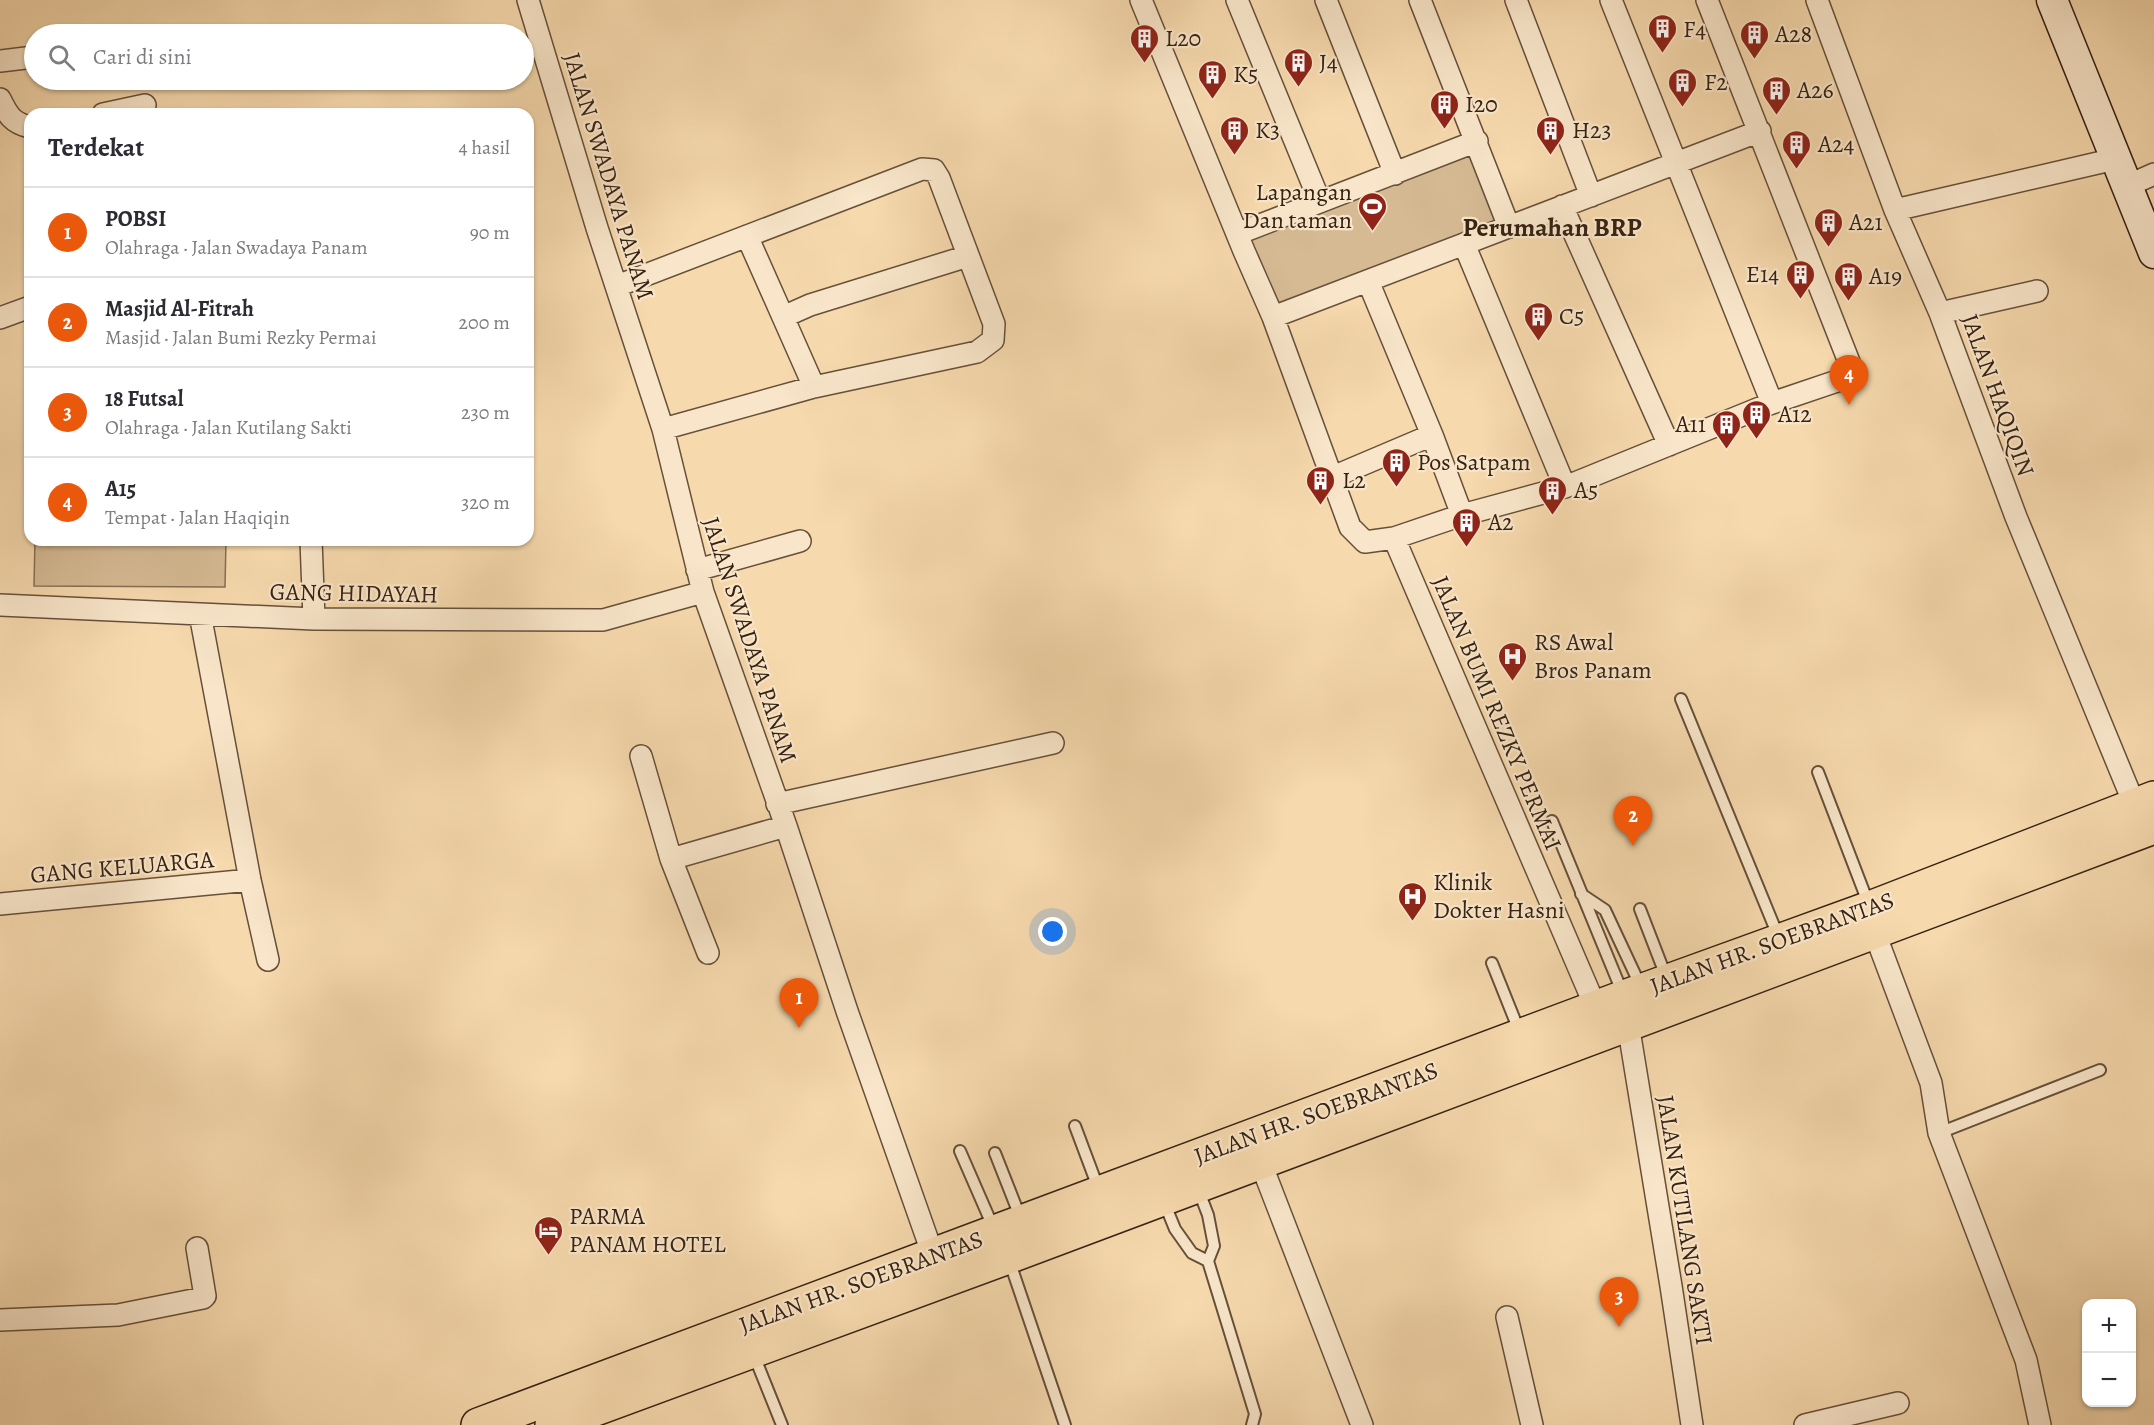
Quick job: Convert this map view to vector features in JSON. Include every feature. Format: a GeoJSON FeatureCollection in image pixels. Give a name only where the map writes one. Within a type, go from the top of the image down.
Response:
{"type":"FeatureCollection","features":[{"type":"Feature","properties":{"kind":"main road"},"geometry":{"type":"LineString","coordinates":[[2052,0],[2154,253]]}},
{"type":"Feature","properties":{"kind":"main road","name":"JALAN HR. SOEBRANTAS"},"geometry":{"type":"LineString","coordinates":[[478,1425],[517,1418],[570,1414],[752,1350],[1008,1237],[1100,1193],[1426,1086],[1521,1036],[1872,920],[2148,810]]}},
{"type":"Feature","properties":{"kind":"main road","name":"JALAN HR. SOEBRANTAS"},"geometry":{"type":"LineString","coordinates":[[570,1414],[933,1255],[1162,1199],[1260,1161],[1426,1086],[1780,941],[1872,920]]}},
{"type":"Feature","properties":{"kind":"street","name":"JALAN SWADAYA PANAM"},"geometry":{"type":"LineString","coordinates":[[528,0],[663,429],[703,592],[933,1255]]}},
{"type":"Feature","properties":{"kind":"street"},"geometry":{"type":"LineString","coordinates":[[1141,0],[1273,317],[1350,527],[1365,542],[1394,538],[1462,515],[1565,488],[1772,404],[1846,378],[1853,372],[1707,0]]}},
{"type":"Feature","properties":{"kind":"street"},"geometry":{"type":"LineString","coordinates":[[1237,0],[1320,202]]}},
{"type":"Feature","properties":{"kind":"street"},"geometry":{"type":"LineString","coordinates":[[1326,0],[1395,174]]}},
{"type":"Feature","properties":{"kind":"street"},"geometry":{"type":"LineString","coordinates":[[1420,0],[1509,227]]}},
{"type":"Feature","properties":{"kind":"street"},"geometry":{"type":"LineString","coordinates":[[1515,0],[1591,196]]}},
{"type":"Feature","properties":{"kind":"street"},"geometry":{"type":"LineString","coordinates":[[1611,0],[1772,404]]}},
{"type":"Feature","properties":{"kind":"street","name":"JALAN HAQIQIN"},"geometry":{"type":"LineString","coordinates":[[1817,0],[1895,210],[1940,313],[2016,517],[2148,810]]}},
{"type":"Feature","properties":{"kind":"street"},"geometry":{"type":"LineString","coordinates":[[0,61],[24,58]]}},
{"type":"Feature","properties":{"kind":"street"},"geometry":{"type":"LineString","coordinates":[[0,99],[7,113],[18,124],[24,126]]}},
{"type":"Feature","properties":{"kind":"street"},"geometry":{"type":"LineString","coordinates":[[131,108],[145,105]]}},
{"type":"Feature","properties":{"kind":"street"},"geometry":{"type":"LineString","coordinates":[[1273,317],[1760,131]]}},
{"type":"Feature","properties":{"kind":"street"},"geometry":{"type":"LineString","coordinates":[[1237,234],[1477,141]]}},
{"type":"Feature","properties":{"kind":"street"},"geometry":{"type":"LineString","coordinates":[[617,286],[922,169],[934,170],[994,324],[993,340],[977,352],[814,387],[663,429]]}},
{"type":"Feature","properties":{"kind":"street"},"geometry":{"type":"LineString","coordinates":[[1895,210],[2121,173],[2154,174]]}},
{"type":"Feature","properties":{"kind":"street"},"geometry":{"type":"LineString","coordinates":[[1562,206],[1669,445]]}},
{"type":"Feature","properties":{"kind":"street"},"geometry":{"type":"LineString","coordinates":[[747,236],[814,387]]}},
{"type":"Feature","properties":{"kind":"street"},"geometry":{"type":"LineString","coordinates":[[1464,244],[1565,488]]}},
{"type":"Feature","properties":{"kind":"street"},"geometry":{"type":"LineString","coordinates":[[783,317],[810,305],[968,256]]}},
{"type":"Feature","properties":{"kind":"street"},"geometry":{"type":"LineString","coordinates":[[1368,281],[1432,435],[1462,515]]}},
{"type":"Feature","properties":{"kind":"street"},"geometry":{"type":"LineString","coordinates":[[1940,313],[2037,291]]}},
{"type":"Feature","properties":{"kind":"street"},"geometry":{"type":"LineString","coordinates":[[0,318],[24,309]]}},
{"type":"Feature","properties":{"kind":"street"},"geometry":{"type":"LineString","coordinates":[[1333,477],[1432,435]]}},
{"type":"Feature","properties":{"kind":"street","name":"JALAN BUMI REZKY PERMAI"},"geometry":{"type":"LineString","coordinates":[[1394,538],[1632,1000]]}},
{"type":"Feature","properties":{"kind":"street"},"geometry":{"type":"LineString","coordinates":[[697,570],[800,541]]}},
{"type":"Feature","properties":{"kind":"street"},"geometry":{"type":"LineString","coordinates":[[311,546],[314,619]]}},
{"type":"Feature","properties":{"kind":"street","name":"GANG HIDAYAH"},"geometry":{"type":"LineString","coordinates":[[0,605],[314,619],[603,620],[703,592]]}},
{"type":"Feature","properties":{"kind":"street"},"geometry":{"type":"LineString","coordinates":[[200,614],[250,880],[268,960]]}},
{"type":"Feature","properties":{"kind":"street"},"geometry":{"type":"LineString","coordinates":[[777,804],[1053,743]]}},
{"type":"Feature","properties":{"kind":"street"},"geometry":{"type":"LineString","coordinates":[[641,756],[671,859],[708,953]]}},
{"type":"Feature","properties":{"kind":"street"},"geometry":{"type":"LineString","coordinates":[[671,859],[786,826]]}},
{"type":"Feature","properties":{"kind":"street","name":"GANG KELUARGA"},"geometry":{"type":"LineString","coordinates":[[0,904],[250,880]]}},
{"type":"Feature","properties":{"kind":"street"},"geometry":{"type":"LineString","coordinates":[[1872,920],[1931,1083],[1939,1133],[2026,1360],[2040,1425]]}},
{"type":"Feature","properties":{"kind":"street","name":"JALAN KUTILANG SAKTI"},"geometry":{"type":"LineString","coordinates":[[1632,1000],[1692,1425]]}},
{"type":"Feature","properties":{"kind":"street"},"geometry":{"type":"LineString","coordinates":[[1260,1161],[1362,1425]]}},
{"type":"Feature","properties":{"kind":"street"},"geometry":{"type":"LineString","coordinates":[[0,1320],[118,1315],[202,1298],[205,1296],[197,1248]]}},
{"type":"Feature","properties":{"kind":"street"},"geometry":{"type":"LineString","coordinates":[[1507,1317],[1532,1425]]}},
{"type":"Feature","properties":{"kind":"street"},"geometry":{"type":"LineString","coordinates":[[1805,1425],[1898,1403]]}},
{"type":"Feature","properties":{"kind":"lane"},"geometry":{"type":"LineString","coordinates":[[1681,699],[1780,941]]}},
{"type":"Feature","properties":{"kind":"lane"},"geometry":{"type":"LineString","coordinates":[[1818,772],[1872,920]]}},
{"type":"Feature","properties":{"kind":"lane"},"geometry":{"type":"LineString","coordinates":[[1552,821],[1581,894],[1632,1000]]}},
{"type":"Feature","properties":{"kind":"lane"},"geometry":{"type":"LineString","coordinates":[[1581,894],[1605,910],[1632,1000]]}},
{"type":"Feature","properties":{"kind":"lane"},"geometry":{"type":"LineString","coordinates":[[1632,1000],[1640,909]]}},
{"type":"Feature","properties":{"kind":"lane"},"geometry":{"type":"LineString","coordinates":[[1492,963],[1521,1036]]}},
{"type":"Feature","properties":{"kind":"lane"},"geometry":{"type":"LineString","coordinates":[[1939,1133],[2100,1070]]}},
{"type":"Feature","properties":{"kind":"lane"},"geometry":{"type":"LineString","coordinates":[[1075,1126],[1100,1193]]}},
{"type":"Feature","properties":{"kind":"lane"},"geometry":{"type":"LineString","coordinates":[[960,1151],[1008,1237]]}},
{"type":"Feature","properties":{"kind":"lane"},"geometry":{"type":"LineString","coordinates":[[995,1153],[1008,1237],[1065,1425]]}},
{"type":"Feature","properties":{"kind":"lane"},"geometry":{"type":"LineString","coordinates":[[1197,1186],[1208,1215],[1214,1246],[1208,1261],[1255,1414],[1252,1425]]}},
{"type":"Feature","properties":{"kind":"lane"},"geometry":{"type":"LineString","coordinates":[[1162,1199],[1175,1229],[1192,1253],[1208,1261]]}},
{"type":"Feature","properties":{"kind":"lane"},"geometry":{"type":"LineString","coordinates":[[752,1350],[782,1425]]}},
{"type":"Feature","properties":{"kind":"shaded area","name":"Lapangan Dan taman"},"geometry":{"type":"Polygon","coordinates":[[[1477,141],[1509,227],[1273,317],[1237,234],[1477,141]]]}},
{"type":"Feature","properties":{"kind":"shaded area"},"geometry":{"type":"Polygon","coordinates":[[[35,546],[226,546],[225,587],[34,586],[35,546]]]}},
{"type":"Feature","properties":{"kind":"place","name":"F4"},"geometry":{"type":"Point","coordinates":[1662,54]}},
{"type":"Feature","properties":{"kind":"place","name":"A28"},"geometry":{"type":"Point","coordinates":[1754,60]}},
{"type":"Feature","properties":{"kind":"place","name":"L20"},"geometry":{"type":"Point","coordinates":[1144,64]}},
{"type":"Feature","properties":{"kind":"place","name":"J4"},"geometry":{"type":"Point","coordinates":[1298,88]}},
{"type":"Feature","properties":{"kind":"place","name":"K5"},"geometry":{"type":"Point","coordinates":[1212,100]}},
{"type":"Feature","properties":{"kind":"place","name":"F2"},"geometry":{"type":"Point","coordinates":[1683,108]}},
{"type":"Feature","properties":{"kind":"place","name":"A26"},"geometry":{"type":"Point","coordinates":[1776,116]}},
{"type":"Feature","properties":{"kind":"place","name":"I20"},"geometry":{"type":"Point","coordinates":[1444,130]}},
{"type":"Feature","properties":{"kind":"place","name":"K3"},"geometry":{"type":"Point","coordinates":[1234,156]}},
{"type":"Feature","properties":{"kind":"place","name":"H23"},"geometry":{"type":"Point","coordinates":[1551,156]}},
{"type":"Feature","properties":{"kind":"place","name":"A24"},"geometry":{"type":"Point","coordinates":[1797,170]}},
{"type":"Feature","properties":{"kind":"place","name":"Lapangan Dan taman"},"geometry":{"type":"Point","coordinates":[1373,232]}},
{"type":"Feature","properties":{"kind":"place","name":"A21"},"geometry":{"type":"Point","coordinates":[1828,248]}},
{"type":"Feature","properties":{"kind":"place","name":"E14"},"geometry":{"type":"Point","coordinates":[1800,300]}},
{"type":"Feature","properties":{"kind":"place","name":"A19"},"geometry":{"type":"Point","coordinates":[1848,302]}},
{"type":"Feature","properties":{"kind":"place","name":"C5"},"geometry":{"type":"Point","coordinates":[1538,342]}},
{"type":"Feature","properties":{"kind":"place","name":"A15"},"geometry":{"type":"Point","coordinates":[1849,405]}},
{"type":"Feature","properties":{"kind":"place","name":"A12"},"geometry":{"type":"Point","coordinates":[1757,440]}},
{"type":"Feature","properties":{"kind":"place","name":"A11"},"geometry":{"type":"Point","coordinates":[1727,450]}},
{"type":"Feature","properties":{"kind":"place","name":"Pos Satpam"},"geometry":{"type":"Point","coordinates":[1396,488]}},
{"type":"Feature","properties":{"kind":"place","name":"L2"},"geometry":{"type":"Point","coordinates":[1321,506]}},
{"type":"Feature","properties":{"kind":"place","name":"A5"},"geometry":{"type":"Point","coordinates":[1553,516]}},
{"type":"Feature","properties":{"kind":"place","name":"A2"},"geometry":{"type":"Point","coordinates":[1467,548]}},
{"type":"Feature","properties":{"kind":"place","name":"RS Awal Bros Panam"},"geometry":{"type":"Point","coordinates":[1513,682]}},
{"type":"Feature","properties":{"kind":"place","name":"Masjid Al-Fitrah"},"geometry":{"type":"Point","coordinates":[1633,846]}},
{"type":"Feature","properties":{"kind":"place","name":"Klinik Dokter Hasni"},"geometry":{"type":"Point","coordinates":[1412,922]}},
{"type":"Feature","properties":{"kind":"place","name":"POBSI"},"geometry":{"type":"Point","coordinates":[799,1028]}},
{"type":"Feature","properties":{"kind":"place","name":"PARMA PANAM HOTEL"},"geometry":{"type":"Point","coordinates":[548,1256]}},
{"type":"Feature","properties":{"kind":"place","name":"18 Futsal"},"geometry":{"type":"Point","coordinates":[1619,1327]}},
{"type":"Feature","properties":{"kind":"district","name":"Perumahan BRP"},"geometry":{"type":"Point","coordinates":[1552,227]}}]}
